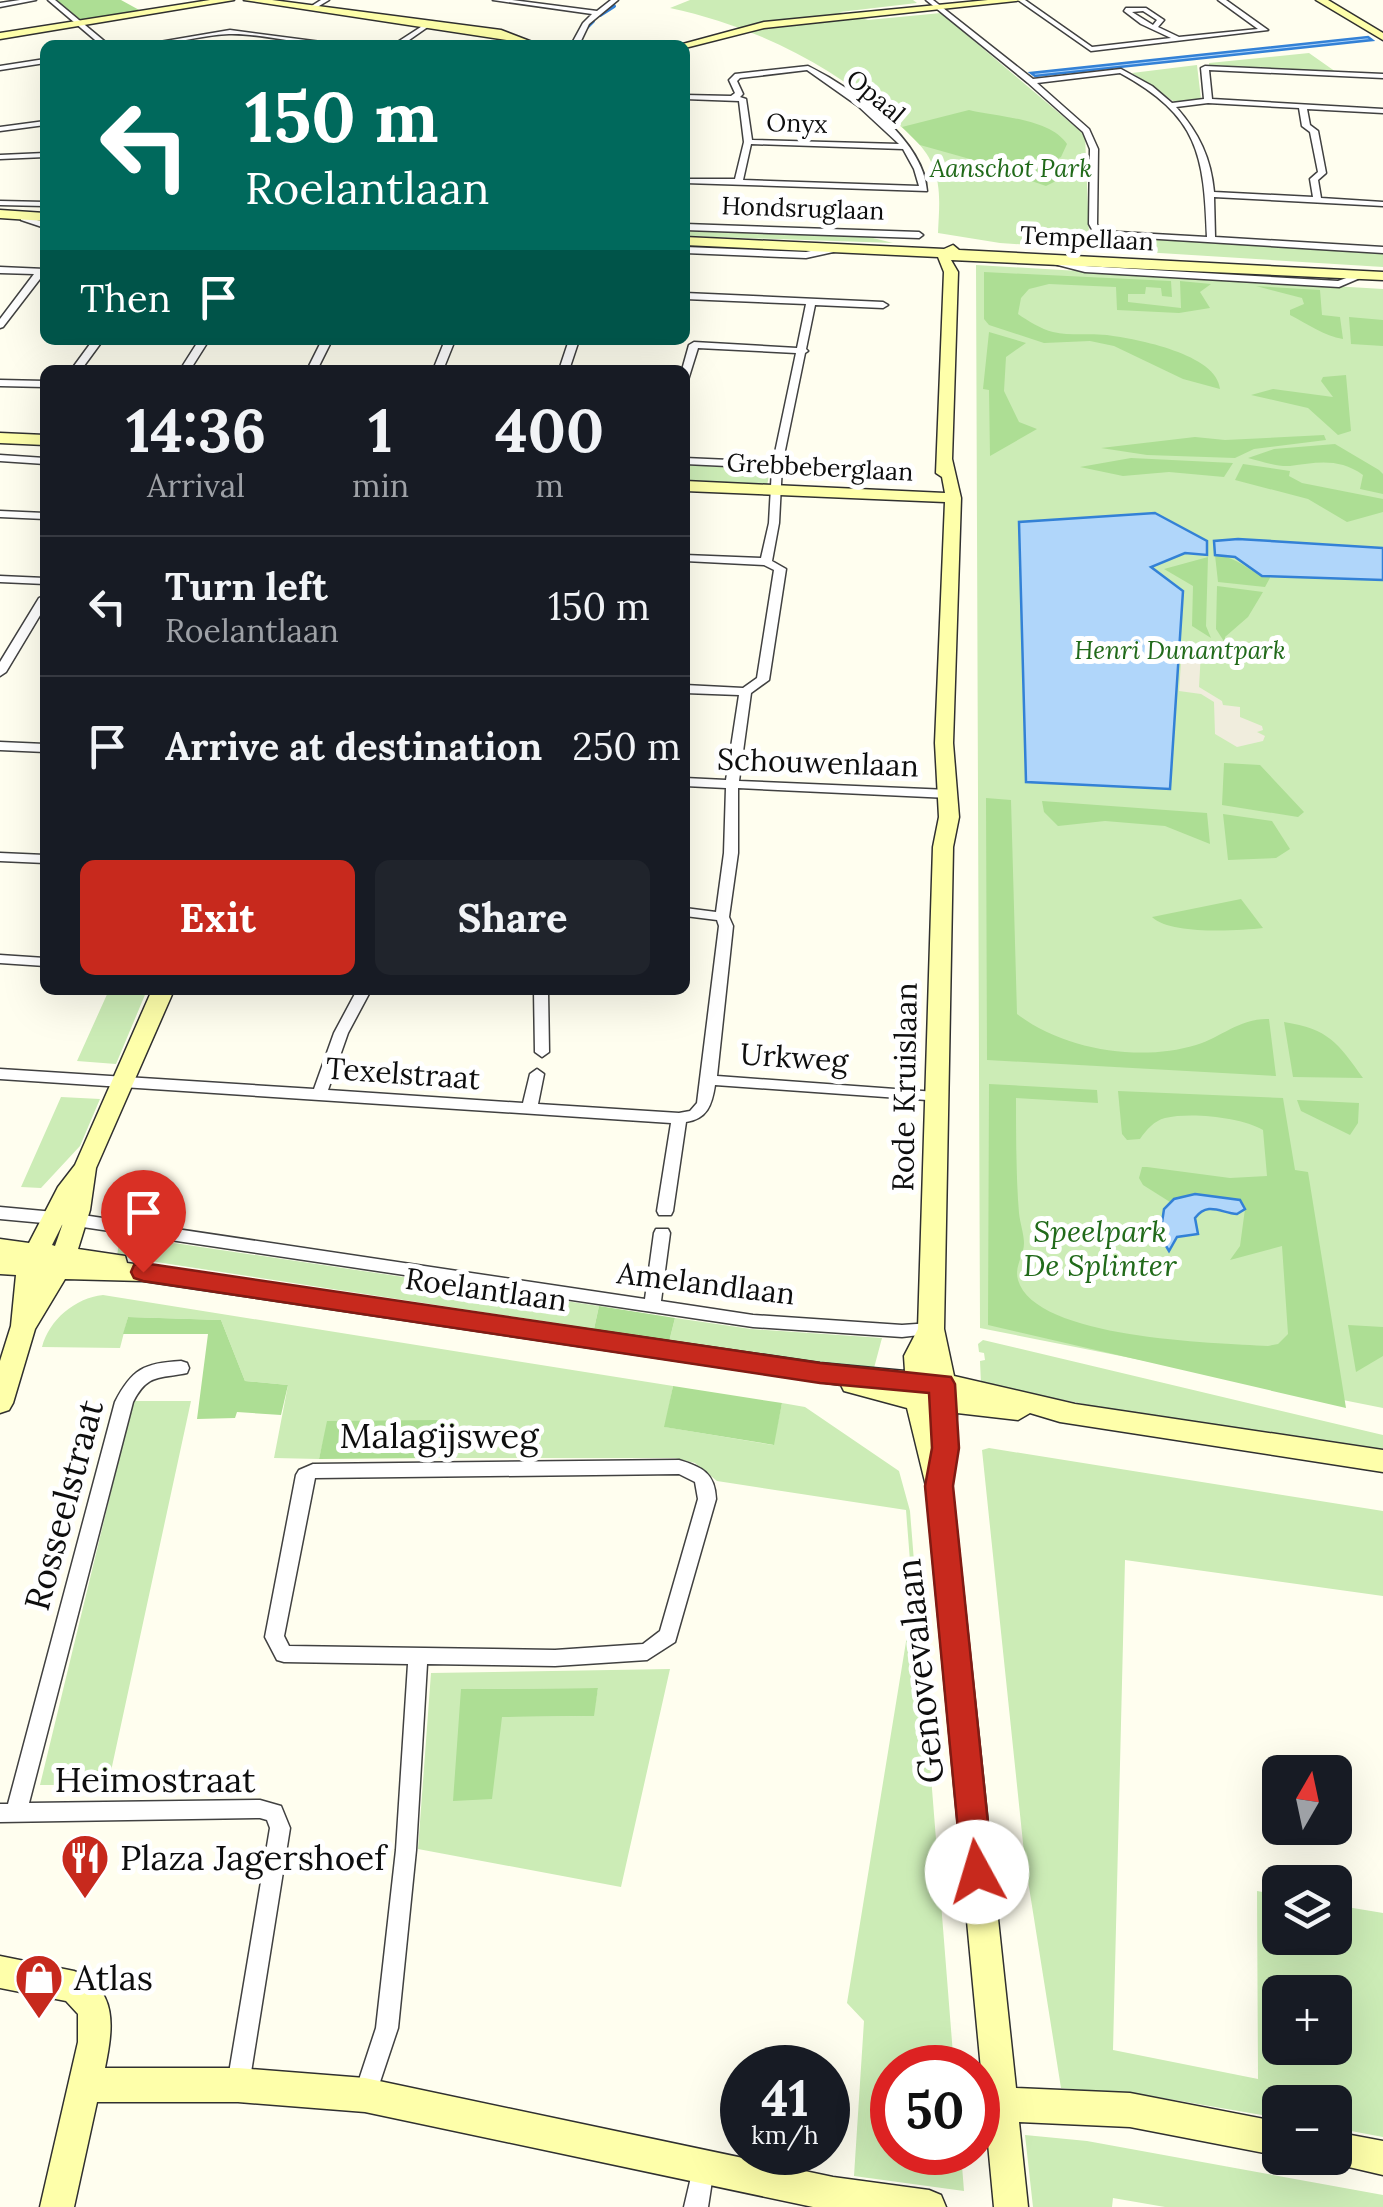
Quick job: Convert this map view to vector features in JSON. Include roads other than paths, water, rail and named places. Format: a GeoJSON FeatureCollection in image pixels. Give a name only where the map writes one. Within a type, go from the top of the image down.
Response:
{"type":"FeatureCollection","features":[{"type":"Feature","properties":{"kind":"main road"},"geometry":{"type":"LineString","coordinates":[[0,36],[192,2],[229,0]]}},
{"type":"Feature","properties":{"kind":"main road"},"geometry":{"type":"LineString","coordinates":[[248,0],[502,34],[520,40]]}},
{"type":"Feature","properties":{"kind":"main road"},"geometry":{"type":"LineString","coordinates":[[690,44],[764,25],[934,4],[1020,0]]}},
{"type":"Feature","properties":{"kind":"main road"},"geometry":{"type":"LineString","coordinates":[[1321,0],[1383,37]]}},
{"type":"Feature","properties":{"kind":"main road"},"geometry":{"type":"LineString","coordinates":[[0,216],[40,220]]}},
{"type":"Feature","properties":{"kind":"main road"},"geometry":{"type":"LineString","coordinates":[[0,216],[40,220]]}},
{"type":"Feature","properties":{"kind":"main road","name":"Hondsruglaan"},"geometry":{"type":"LineString","coordinates":[[690,241],[953,252]]}},
{"type":"Feature","properties":{"kind":"main road","name":"Hondsruglaan"},"geometry":{"type":"LineString","coordinates":[[811,246],[953,252]]}},
{"type":"Feature","properties":{"kind":"main road","name":"Tempellaan"},"geometry":{"type":"LineString","coordinates":[[953,252],[1383,276]]}},
{"type":"Feature","properties":{"kind":"main road","name":"Tempellaan"},"geometry":{"type":"LineString","coordinates":[[953,252],[1225,268]]}},
{"type":"Feature","properties":{"kind":"main road","name":"Rode Kruislaan"},"geometry":{"type":"LineString","coordinates":[[930,1392],[940,1358],[931,1329],[944,847],[949,536],[946,462],[951,272],[958,266],[953,252]]}},
{"type":"Feature","properties":{"kind":"main road"},"geometry":{"type":"LineString","coordinates":[[0,438],[40,440]]}},
{"type":"Feature","properties":{"kind":"main road","name":"Grebbeberglaan"},"geometry":{"type":"LineString","coordinates":[[690,486],[947,497]]}},
{"type":"Feature","properties":{"kind":"main road"},"geometry":{"type":"LineString","coordinates":[[14,1337],[40,1306],[59,1261],[64,1219],[161,995]]}},
{"type":"Feature","properties":{"kind":"main road"},"geometry":{"type":"LineString","coordinates":[[0,1402],[32,1258],[64,1219]]}},
{"type":"Feature","properties":{"kind":"main road","name":"Roelantlaan"},"geometry":{"type":"LineString","coordinates":[[0,1248],[32,1258],[820,1373],[1383,1461]]}},
{"type":"Feature","properties":{"kind":"main road","name":"Roelantlaan"},"geometry":{"type":"LineString","coordinates":[[0,1264],[32,1258]]}},
{"type":"Feature","properties":{"kind":"main road","name":"Genovevalaan"},"geometry":{"type":"LineString","coordinates":[[930,1392],[946,1448],[939,1486],[994,2045]]}},
{"type":"Feature","properties":{"kind":"main road"},"geometry":{"type":"LineString","coordinates":[[0,1972],[74,1987],[95,2008],[94,2042],[58,2207]]}},
{"type":"Feature","properties":{"kind":"main road"},"geometry":{"type":"LineString","coordinates":[[86,2085],[238,2085],[365,2095],[833,2194],[928,2207]]}},
{"type":"Feature","properties":{"kind":"main road"},"geometry":{"type":"LineString","coordinates":[[1000,2104],[1130,2110],[1262,2136]]}},
{"type":"Feature","properties":{"kind":"main road","name":"Genovevalaan"},"geometry":{"type":"LineString","coordinates":[[1000,2104],[1011,2207]]}},
{"type":"Feature","properties":{"kind":"main road"},"geometry":{"type":"LineString","coordinates":[[1352,2152],[1383,2158]]}},
{"type":"Feature","properties":{"kind":"street"},"geometry":{"type":"LineString","coordinates":[[0,5],[33,0]]}},
{"type":"Feature","properties":{"kind":"street"},"geometry":{"type":"LineString","coordinates":[[51,0],[98,40]]}},
{"type":"Feature","properties":{"kind":"street"},"geometry":{"type":"LineString","coordinates":[[312,8],[326,0]]}},
{"type":"Feature","properties":{"kind":"street"},"geometry":{"type":"LineString","coordinates":[[496,0],[597,14]]}},
{"type":"Feature","properties":{"kind":"street"},"geometry":{"type":"LineString","coordinates":[[578,40],[586,23],[616,0]]}},
{"type":"Feature","properties":{"kind":"street"},"geometry":{"type":"LineString","coordinates":[[1020,0],[1085,48],[1265,30],[1221,0]]}},
{"type":"Feature","properties":{"kind":"street"},"geometry":{"type":"LineString","coordinates":[[934,4],[1032,81],[1086,131],[1094,149],[1094,224],[1098,233],[1383,250]]}},
{"type":"Feature","properties":{"kind":"street"},"geometry":{"type":"LineString","coordinates":[[405,40],[429,24]]}},
{"type":"Feature","properties":{"kind":"street"},"geometry":{"type":"LineString","coordinates":[[1156,25],[1179,40]]}},
{"type":"Feature","properties":{"kind":"street"},"geometry":{"type":"LineString","coordinates":[[178,40],[230,32],[290,40]]}},
{"type":"Feature","properties":{"kind":"street"},"geometry":{"type":"LineString","coordinates":[[0,68],[40,62]]}},
{"type":"Feature","properties":{"kind":"street","name":"Opaal"},"geometry":{"type":"LineString","coordinates":[[734,97],[739,94],[733,80],[738,76],[808,68],[862,105],[904,147],[924,189],[738,182]]}},
{"type":"Feature","properties":{"kind":"street"},"geometry":{"type":"LineString","coordinates":[[1208,102],[1206,68],[1383,76]]}},
{"type":"Feature","properties":{"kind":"street"},"geometry":{"type":"LineString","coordinates":[[1032,81],[1122,72],[1170,106],[1202,149],[1212,240]]}},
{"type":"Feature","properties":{"kind":"street"},"geometry":{"type":"LineString","coordinates":[[690,97],[742,99],[748,142],[738,182],[690,181]]}},
{"type":"Feature","properties":{"kind":"street"},"geometry":{"type":"LineString","coordinates":[[1170,106],[1208,102],[1383,111]]}},
{"type":"Feature","properties":{"kind":"street"},"geometry":{"type":"LineString","coordinates":[[1303,107],[1306,126],[1314,132],[1322,173],[1314,180],[1317,200]]}},
{"type":"Feature","properties":{"kind":"street"},"geometry":{"type":"LineString","coordinates":[[0,129],[40,125]]}},
{"type":"Feature","properties":{"kind":"street","name":"Onyx"},"geometry":{"type":"LineString","coordinates":[[748,142],[904,147]]}},
{"type":"Feature","properties":{"kind":"street"},"geometry":{"type":"LineString","coordinates":[[0,157],[40,153]]}},
{"type":"Feature","properties":{"kind":"street"},"geometry":{"type":"LineString","coordinates":[[1208,194],[1383,204]]}},
{"type":"Feature","properties":{"kind":"street"},"geometry":{"type":"LineString","coordinates":[[0,203],[40,204]]}},
{"type":"Feature","properties":{"kind":"street","name":"Hondsruglaan"},"geometry":{"type":"LineString","coordinates":[[690,227],[919,235]]}},
{"type":"Feature","properties":{"kind":"street","name":"Hondsruglaan"},"geometry":{"type":"LineString","coordinates":[[690,250],[806,254],[835,249]]}},
{"type":"Feature","properties":{"kind":"street"},"geometry":{"type":"LineString","coordinates":[[1045,258],[1084,269],[1339,284],[1363,275]]}},
{"type":"Feature","properties":{"kind":"street"},"geometry":{"type":"LineString","coordinates":[[0,270],[40,272]]}},
{"type":"Feature","properties":{"kind":"street"},"geometry":{"type":"LineString","coordinates":[[0,326],[40,276]]}},
{"type":"Feature","properties":{"kind":"street"},"geometry":{"type":"LineString","coordinates":[[690,296],[883,305]]}},
{"type":"Feature","properties":{"kind":"street"},"geometry":{"type":"LineString","coordinates":[[766,562],[774,523],[777,464],[811,302]]}},
{"type":"Feature","properties":{"kind":"street"},"geometry":{"type":"LineString","coordinates":[[689,365],[694,346],[803,350]]}},
{"type":"Feature","properties":{"kind":"street"},"geometry":{"type":"LineString","coordinates":[[0,382],[40,384]]}},
{"type":"Feature","properties":{"kind":"street"},"geometry":{"type":"LineString","coordinates":[[0,458],[40,461]]}},
{"type":"Feature","properties":{"kind":"street","name":"Grebbeberglaan"},"geometry":{"type":"LineString","coordinates":[[690,461],[777,464]]}},
{"type":"Feature","properties":{"kind":"street"},"geometry":{"type":"LineString","coordinates":[[0,514],[40,516]]}},
{"type":"Feature","properties":{"kind":"street"},"geometry":{"type":"LineString","coordinates":[[690,558],[766,562],[780,569],[763,680],[745,692],[690,689]]}},
{"type":"Feature","properties":{"kind":"street"},"geometry":{"type":"LineString","coordinates":[[0,579],[40,581]]}},
{"type":"Feature","properties":{"kind":"street"},"geometry":{"type":"LineString","coordinates":[[0,672],[6,652],[40,605]]}},
{"type":"Feature","properties":{"kind":"street"},"geometry":{"type":"LineString","coordinates":[[665,1211],[679,1118],[694,1116],[704,1105],[709,1080],[726,926],[722,918],[731,853],[732,785],[745,692]]}},
{"type":"Feature","properties":{"kind":"street"},"geometry":{"type":"LineString","coordinates":[[0,746],[40,748]]}},
{"type":"Feature","properties":{"kind":"street","name":"Schouwenlaan"},"geometry":{"type":"LineString","coordinates":[[690,782],[943,794]]}},
{"type":"Feature","properties":{"kind":"street"},"geometry":{"type":"LineString","coordinates":[[0,857],[40,859]]}},
{"type":"Feature","properties":{"kind":"street"},"geometry":{"type":"LineString","coordinates":[[690,913],[722,918]]}},
{"type":"Feature","properties":{"kind":"street"},"geometry":{"type":"LineString","coordinates":[[0,959],[40,962]]}},
{"type":"Feature","properties":{"kind":"street"},"geometry":{"type":"LineString","coordinates":[[318,1096],[341,1033],[361,995]]}},
{"type":"Feature","properties":{"kind":"street"},"geometry":{"type":"LineString","coordinates":[[541,995],[542,1052]]}},
{"type":"Feature","properties":{"kind":"street","name":"Texelstraat"},"geometry":{"type":"LineString","coordinates":[[0,1074],[679,1118]]}},
{"type":"Feature","properties":{"kind":"street"},"geometry":{"type":"LineString","coordinates":[[529,1110],[537,1074]]}},
{"type":"Feature","properties":{"kind":"street","name":"Urkweg"},"geometry":{"type":"LineString","coordinates":[[709,1080],[936,1097]]}},
{"type":"Feature","properties":{"kind":"street","name":"Amelandlaan"},"geometry":{"type":"LineString","coordinates":[[0,1214],[64,1219],[753,1321],[902,1331],[931,1329]]}},
{"type":"Feature","properties":{"kind":"street"},"geometry":{"type":"LineString","coordinates":[[652,1306],[662,1233]]}},
{"type":"Feature","properties":{"kind":"street","name":"Rosseelstraat"},"geometry":{"type":"LineString","coordinates":[[8,1813],[124,1402],[135,1379],[149,1369],[181,1368]]}},
{"type":"Feature","properties":{"kind":"street","name":"Malagijsweg"},"geometry":{"type":"LineString","coordinates":[[678,1467],[700,1473],[708,1483],[707,1500],[668,1636],[658,1646],[646,1652],[555,1658],[418,1658],[284,1654],[274,1637],[305,1476],[313,1470],[678,1467]]}},
{"type":"Feature","properties":{"kind":"street"},"geometry":{"type":"LineString","coordinates":[[365,2095],[387,2028],[406,1850],[418,1658]]}},
{"type":"Feature","properties":{"kind":"street","name":"Heimostraat"},"geometry":{"type":"LineString","coordinates":[[8,1813],[260,1809],[274,1813],[280,1828],[238,2085]]}},
{"type":"Feature","properties":{"kind":"street"},"geometry":{"type":"LineString","coordinates":[[696,2207],[703,2168]]}},
{"type":"Feature","properties":{"kind":"water"},"geometry":{"type":"Polygon","coordinates":[[[1368,37],[1372,40],[1035,76],[1031,73],[1368,37]]]}},
{"type":"Feature","properties":{"kind":"water"},"geometry":{"type":"Polygon","coordinates":[[[1155,513],[1207,541],[1207,555],[1185,553],[1151,567],[1183,591],[1170,789],[1026,782],[1019,522],[1155,513]]]}},
{"type":"Feature","properties":{"kind":"water"},"geometry":{"type":"Polygon","coordinates":[[[1214,541],[1383,548],[1383,580],[1262,576],[1235,557],[1215,555],[1214,541]]]}},
{"type":"Feature","properties":{"kind":"water"},"geometry":{"type":"Polygon","coordinates":[[[1195,1194],[1240,1200],[1245,1209],[1237,1214],[1205,1210],[1195,1218],[1198,1234],[1177,1237],[1169,1251],[1160,1236],[1164,1209],[1174,1199],[1195,1194]]]}},
{"type":"Feature","properties":{"kind":"waterway"},"geometry":{"type":"LineString","coordinates":[[600,15],[614,6]]}},
{"type":"Feature","properties":{"kind":"waterway"},"geometry":{"type":"LineString","coordinates":[[586,28],[593,21]]}},
{"type":"Feature","properties":{"kind":"place","name":"Plaza Jagershoef"},"geometry":{"type":"Point","coordinates":[85,1900]}},
{"type":"Feature","properties":{"kind":"place","name":"Atlas"},"geometry":{"type":"Point","coordinates":[39,2020]}},
{"type":"Feature","properties":{"kind":"park label","name":"Aanschot Park"},"geometry":{"type":"Point","coordinates":[1011,168]}},
{"type":"Feature","properties":{"kind":"park label","name":"Henri Dunantpark"},"geometry":{"type":"Point","coordinates":[1180,650]}},
{"type":"Feature","properties":{"kind":"park label","name":"Speelpark De Splinter"},"geometry":{"type":"Point","coordinates":[1100,1249]}}]}
